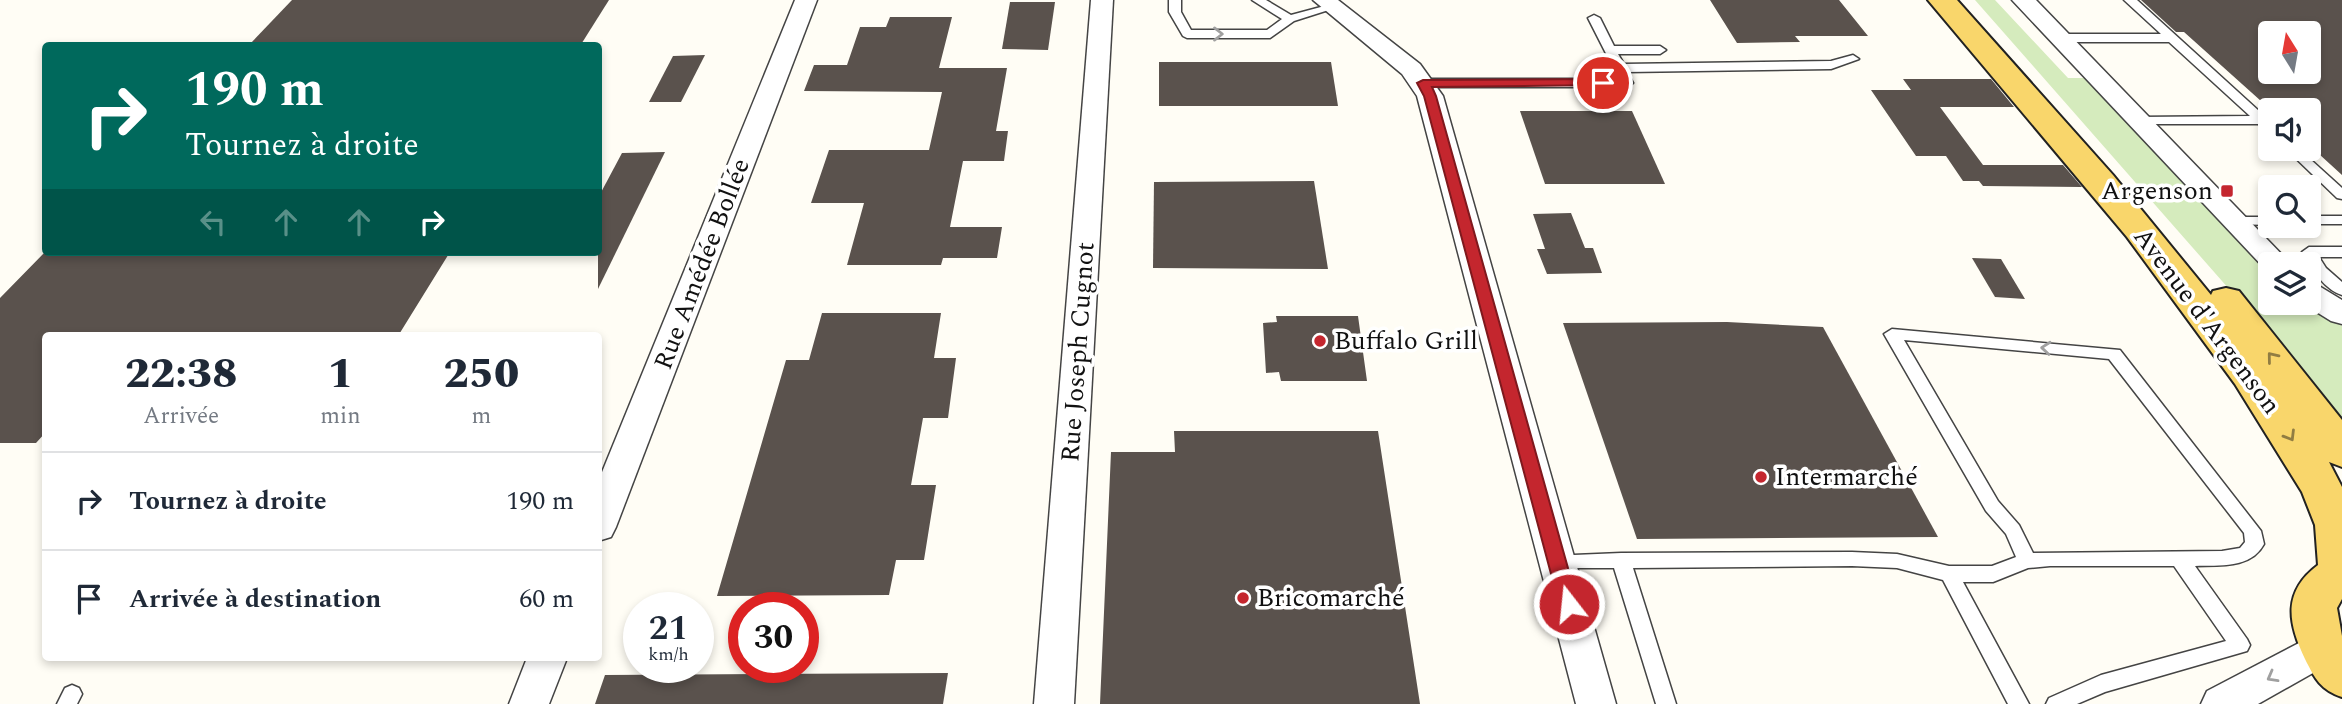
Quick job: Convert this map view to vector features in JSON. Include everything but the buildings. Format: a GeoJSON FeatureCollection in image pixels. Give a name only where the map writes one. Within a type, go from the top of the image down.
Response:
{"type":"FeatureCollection","features":[{"type":"Feature","properties":{"kind":"main road","name":"Avenue d'Argenson"},"geometry":{"type":"LineString","coordinates":[[1942,0],[2154,246],[2229,345],[2289,433],[2332,511],[2341,552],[2342,573]]}},
{"type":"Feature","properties":{"kind":"main road","name":"Avenue d'Argenson"},"geometry":{"type":"LineString","coordinates":[[1965,0],[2206,276],[2291,381],[2342,451]]}},
{"type":"Feature","properties":{"kind":"main road"},"geometry":{"type":"LineString","coordinates":[[2332,662],[2313,623],[2314,601],[2323,584],[2342,573]]}},
{"type":"Feature","properties":{"kind":"street","name":"Rue Amédée Bollée"},"geometry":{"type":"LineString","coordinates":[[602,517],[806,0]]}},
{"type":"Feature","properties":{"kind":"street","name":"Rue Joseph Cugnot"},"geometry":{"type":"LineString","coordinates":[[1054,704],[1102,0]]}},
{"type":"Feature","properties":{"kind":"street"},"geometry":{"type":"LineString","coordinates":[[2023,0],[2266,252]]}},
{"type":"Feature","properties":{"kind":"street"},"geometry":{"type":"LineString","coordinates":[[1328,4],[1394,54],[1423,83],[1430,96],[1596,704]]}},
{"type":"Feature","properties":{"kind":"street"},"geometry":{"type":"LineString","coordinates":[[2321,301],[2342,314]]}},
{"type":"Feature","properties":{"kind":"street"},"geometry":{"type":"LineString","coordinates":[[529,704],[546,661]]}},
{"type":"Feature","properties":{"kind":"street"},"geometry":{"type":"LineString","coordinates":[[2221,704],[2332,662]]}},
{"type":"Feature","properties":{"kind":"lane"},"geometry":{"type":"LineString","coordinates":[[1175,0],[1175,12],[1186,34],[1270,34],[1290,19],[1328,4]]}},
{"type":"Feature","properties":{"kind":"lane"},"geometry":{"type":"LineString","coordinates":[[1258,0],[1290,19]]}},
{"type":"Feature","properties":{"kind":"lane"},"geometry":{"type":"LineString","coordinates":[[2130,0],[2258,117]]}},
{"type":"Feature","properties":{"kind":"lane"},"geometry":{"type":"LineString","coordinates":[[1423,83],[1627,83],[1594,18]]}},
{"type":"Feature","properties":{"kind":"lane"},"geometry":{"type":"LineString","coordinates":[[2060,38],[2171,38]]}},
{"type":"Feature","properties":{"kind":"lane"},"geometry":{"type":"LineString","coordinates":[[1610,51],[1660,50]]}},
{"type":"Feature","properties":{"kind":"lane"},"geometry":{"type":"LineString","coordinates":[[1619,68],[1830,65],[1853,59]]}},
{"type":"Feature","properties":{"kind":"lane"},"geometry":{"type":"LineString","coordinates":[[2140,121],[2258,124]]}},
{"type":"Feature","properties":{"kind":"lane"},"geometry":{"type":"LineString","coordinates":[[2305,161],[2342,195]]}},
{"type":"Feature","properties":{"kind":"lane"},"geometry":{"type":"LineString","coordinates":[[2321,220],[2342,220]]}},
{"type":"Feature","properties":{"kind":"lane"},"geometry":{"type":"LineString","coordinates":[[2236,221],[2258,221]]}},
{"type":"Feature","properties":{"kind":"lane"},"geometry":{"type":"LineString","coordinates":[[2342,252],[2309,252],[2321,271],[2342,290]]}},
{"type":"Feature","properties":{"kind":"lane"},"geometry":{"type":"LineString","coordinates":[[1556,561],[1863,559],[1897,561],[1949,574],[1993,574],[2027,561],[2222,558],[2245,554],[2255,544],[2252,531],[2114,354],[1892,334],[1992,506],[2013,530],[2027,561]]}},
{"type":"Feature","properties":{"kind":"lane"},"geometry":{"type":"LineString","coordinates":[[2056,704],[2101,684],[2240,645],[2179,558]]}},
{"type":"Feature","properties":{"kind":"lane"},"geometry":{"type":"LineString","coordinates":[[1621,560],[1666,704]]}},
{"type":"Feature","properties":{"kind":"lane"},"geometry":{"type":"LineString","coordinates":[[1949,574],[2020,704]]}},
{"type":"Feature","properties":{"kind":"green space"},"geometry":{"type":"Polygon","coordinates":[[[1975,0],[1995,0],[2068,78],[2085,78],[2258,259],[2258,315],[2321,313],[2342,326],[2342,427],[2280,347],[1975,0]]]}},
{"type":"Feature","properties":{"kind":"place","name":"Argenson"},"geometry":{"type":"Point","coordinates":[2227,191]}},
{"type":"Feature","properties":{"kind":"place","name":"Buffalo Grill"},"geometry":{"type":"Point","coordinates":[1320,341]}},
{"type":"Feature","properties":{"kind":"place","name":"Intermarché"},"geometry":{"type":"Point","coordinates":[1761,477]}},
{"type":"Feature","properties":{"kind":"place","name":"Bricomarché"},"geometry":{"type":"Point","coordinates":[1243,598]}},
{"type":"Feature","properties":{"kind":"route"},"geometry":{"type":"LineString","coordinates":[[1569,604],[1430,96],[1423,83],[1603,83]]}}]}
